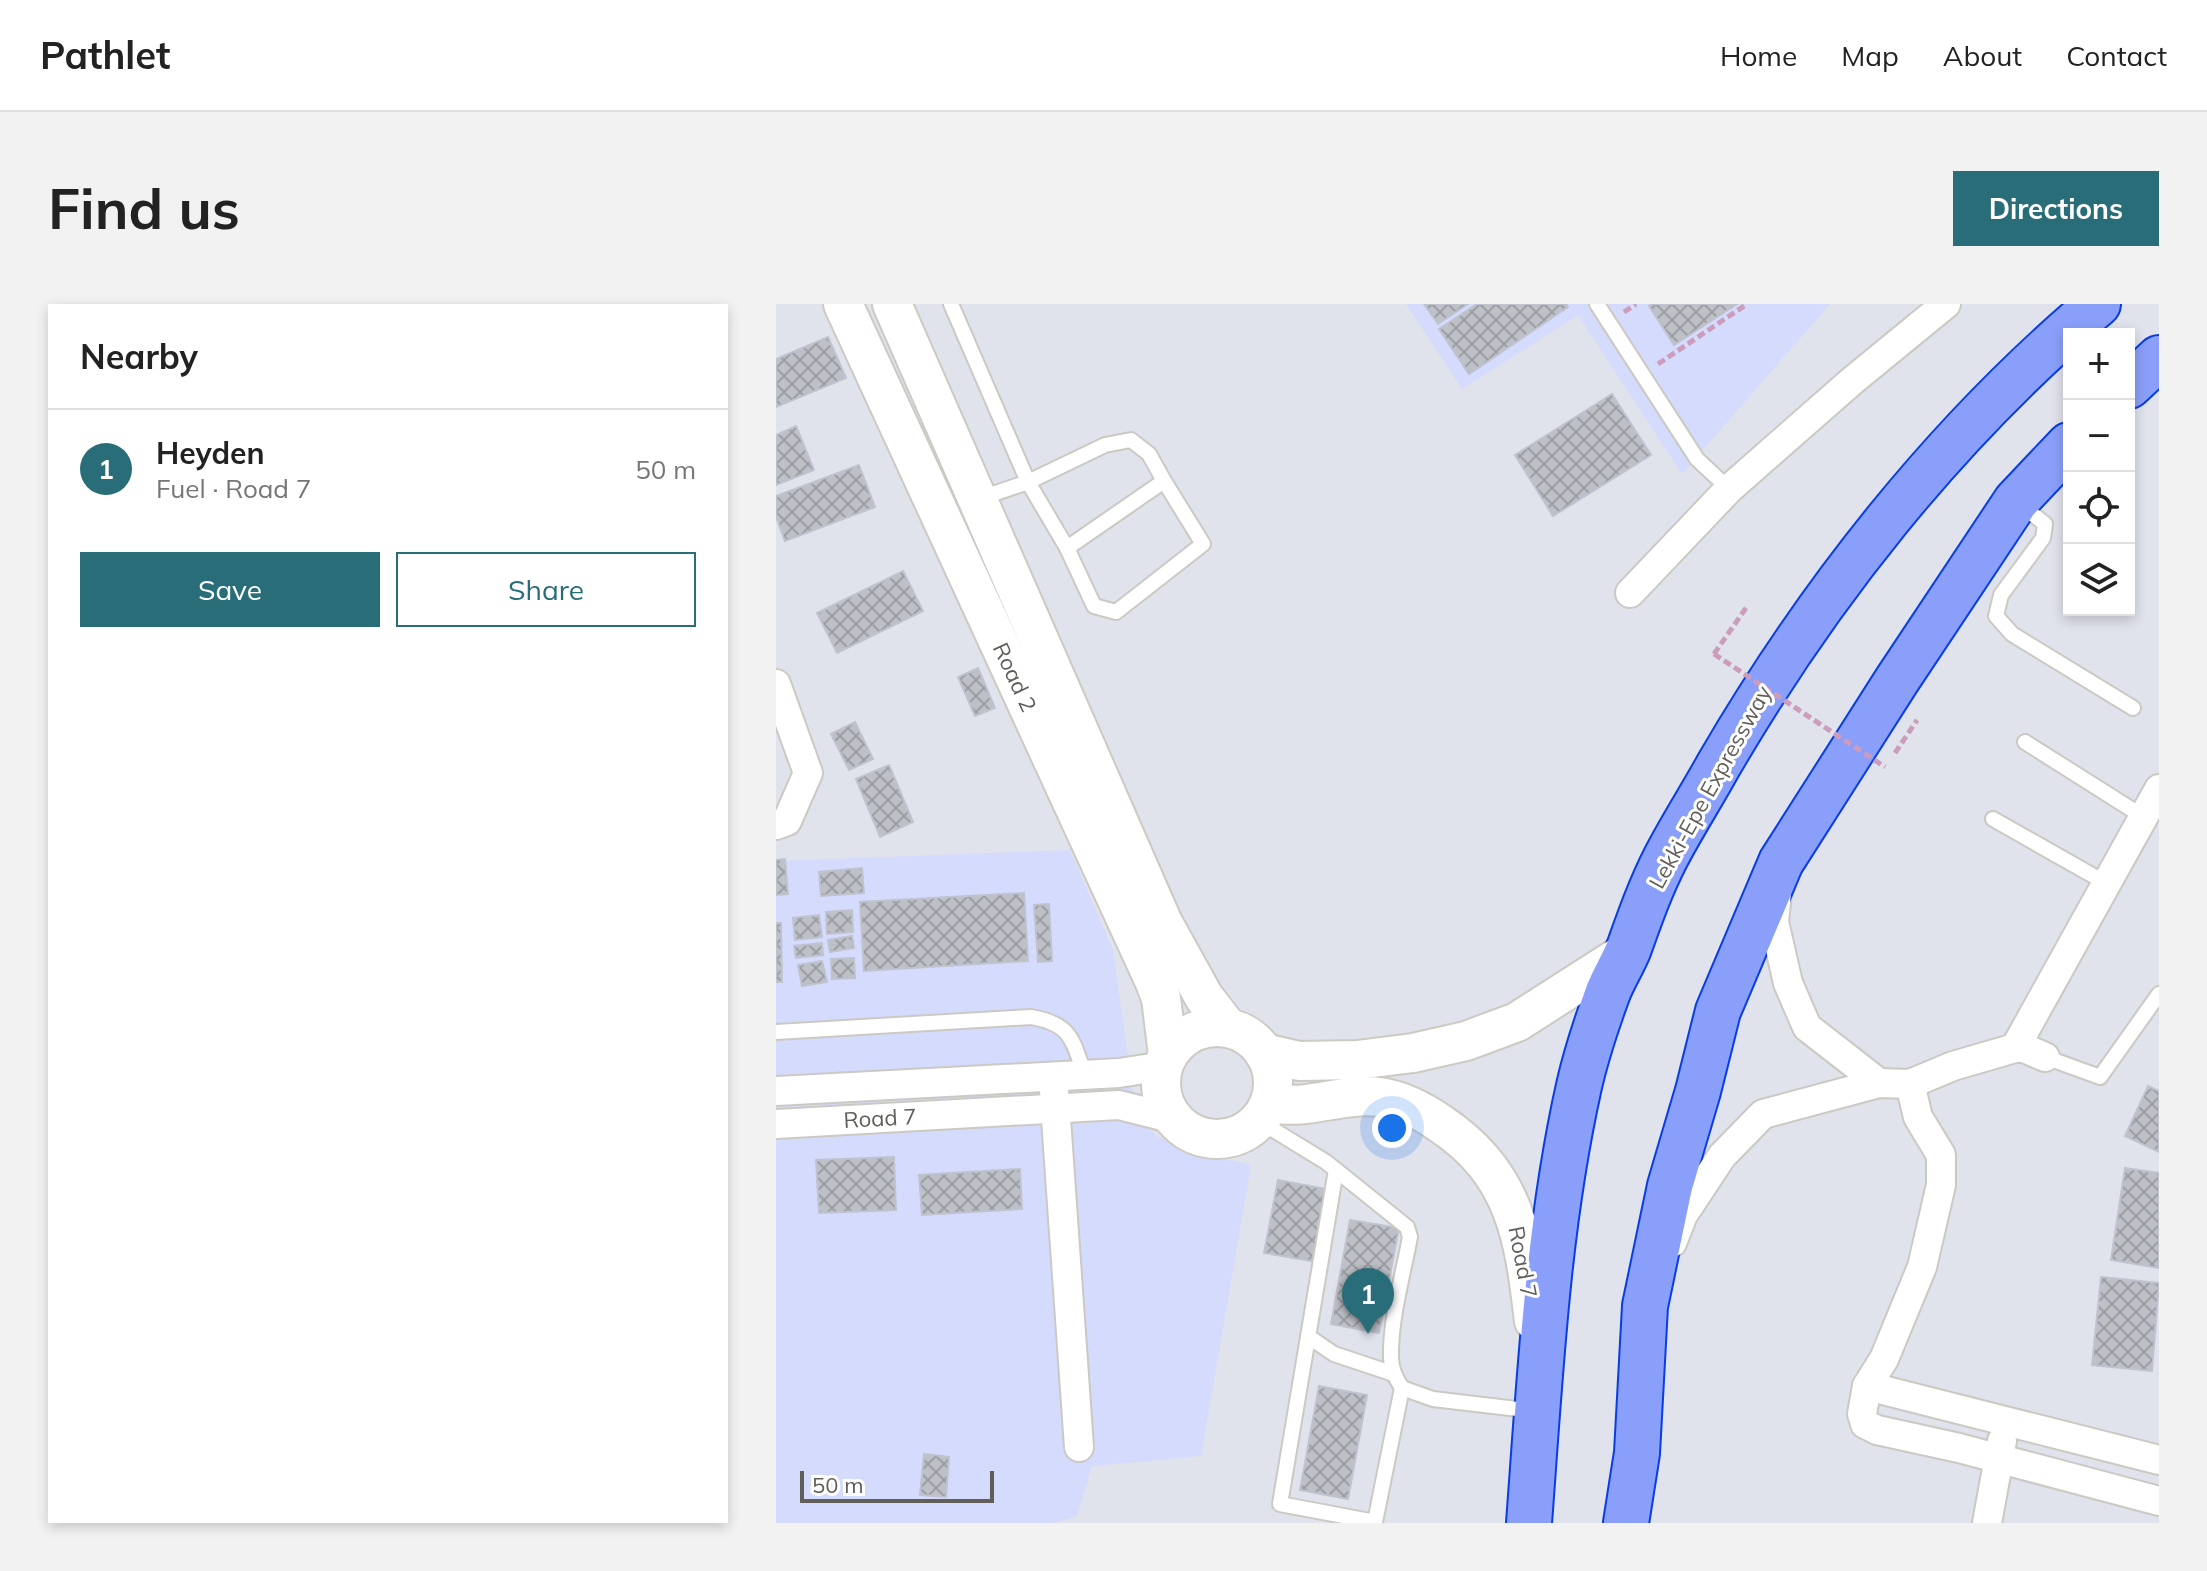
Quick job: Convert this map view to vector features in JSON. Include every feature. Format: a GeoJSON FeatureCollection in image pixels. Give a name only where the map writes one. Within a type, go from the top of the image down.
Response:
{"type":"FeatureCollection","features":[{"type":"Feature","properties":{"kind":"highway","name":"Lekki-Epe Expressway"},"geometry":{"type":"LineString","coordinates":[[1529,1523],[1540,1366],[1563,1172],[1580,1082],[1609,990],[1665,858],[1744,721],[1797,640],[1936,461],[2019,375],[2098,304]]}},
{"type":"Feature","properties":{"kind":"highway"},"geometry":{"type":"LineString","coordinates":[[2135,380],[2159,358]]}},
{"type":"Feature","properties":{"kind":"highway"},"geometry":{"type":"LineString","coordinates":[[1626,1523],[1637,1453],[1645,1306],[1670,1186],[1718,1011],[1781,862],[2016,501],[2063,451]]}},
{"type":"Feature","properties":{"kind":"street","name":"Road 2"},"geometry":{"type":"LineString","coordinates":[[843,304],[1154,980],[1161,998],[1166,1060]]}},
{"type":"Feature","properties":{"kind":"street","name":"Road 2"},"geometry":{"type":"LineString","coordinates":[[892,304],[1163,923],[1204,997],[1228,1028]]}},
{"type":"Feature","properties":{"kind":"street"},"geometry":{"type":"LineString","coordinates":[[1630,593],[1729,489],[1946,304]]}},
{"type":"Feature","properties":{"kind":"street"},"geometry":{"type":"LineString","coordinates":[[776,684],[808,773],[787,821],[776,825]]}},
{"type":"Feature","properties":{"kind":"street"},"geometry":{"type":"LineString","coordinates":[[2015,1048],[2159,789]]}},
{"type":"Feature","properties":{"kind":"street"},"geometry":{"type":"LineString","coordinates":[[1781,862],[1774,922],[1788,983],[1807,1027],[1879,1083]]}},
{"type":"Feature","properties":{"kind":"street"},"geometry":{"type":"LineString","coordinates":[[1264,1053],[1299,1061],[1357,1060],[1413,1053],[1466,1041],[1517,1022],[1628,951]]}},
{"type":"Feature","properties":{"kind":"street"},"geometry":{"type":"LineString","coordinates":[[1211,1027],[1228,1028],[1255,1041],[1271,1066],[1273,1085],[1264,1112],[1244,1132],[1226,1139],[1207,1138],[1188,1132],[1174,1119],[1161,1091],[1166,1060],[1179,1042],[1194,1032],[1211,1027]]}},
{"type":"Feature","properties":{"kind":"street"},"geometry":{"type":"LineString","coordinates":[[1645,1306],[1683,1215],[1722,1156],[1763,1114],[1879,1083],[1910,1084],[1953,1066],[2015,1048],[2024,1048],[2045,1057]]}},
{"type":"Feature","properties":{"kind":"street","name":"Road 7"},"geometry":{"type":"LineString","coordinates":[[776,1091],[1119,1073],[1166,1060]]}},
{"type":"Feature","properties":{"kind":"street"},"geometry":{"type":"LineString","coordinates":[[1053,1077],[1079,1447]]}},
{"type":"Feature","properties":{"kind":"street"},"geometry":{"type":"LineString","coordinates":[[1910,1084],[1918,1117],[1941,1155],[1941,1185],[1922,1267],[1884,1359],[1867,1386],[1862,1414],[1865,1424],[1877,1430],[1959,1448],[2159,1501]]}},
{"type":"Feature","properties":{"kind":"street","name":"Road 7"},"geometry":{"type":"LineString","coordinates":[[1264,1112],[1339,1099],[1380,1097],[1425,1113],[1458,1136],[1488,1165],[1510,1205],[1525,1248],[1540,1366]]}},
{"type":"Feature","properties":{"kind":"street","name":"Road 7"},"geometry":{"type":"LineString","coordinates":[[776,1124],[1119,1105],[1174,1119]]}},
{"type":"Feature","properties":{"kind":"street"},"geometry":{"type":"LineString","coordinates":[[1867,1386],[2159,1460]]}},
{"type":"Feature","properties":{"kind":"street"},"geometry":{"type":"LineString","coordinates":[[1987,1523],[2006,1420]]}},
{"type":"Feature","properties":{"kind":"lane"},"geometry":{"type":"LineString","coordinates":[[951,304],[1028,482],[1067,548],[1094,606],[1116,612],[1203,544],[1149,454],[1131,440],[1105,445],[1028,482],[978,499]]}},
{"type":"Feature","properties":{"kind":"lane"},"geometry":{"type":"LineString","coordinates":[[1597,304],[1697,459],[1729,489]]}},
{"type":"Feature","properties":{"kind":"lane"},"geometry":{"type":"LineString","coordinates":[[1067,548],[1164,481]]}},
{"type":"Feature","properties":{"kind":"lane"},"geometry":{"type":"LineString","coordinates":[[2016,501],[2045,524],[2043,538],[2001,595],[1996,616],[2012,634],[2133,708]]}},
{"type":"Feature","properties":{"kind":"lane"},"geometry":{"type":"LineString","coordinates":[[2025,742],[2142,816]]}},
{"type":"Feature","properties":{"kind":"lane"},"geometry":{"type":"LineString","coordinates":[[1993,819],[2106,883]]}},
{"type":"Feature","properties":{"kind":"lane"},"geometry":{"type":"LineString","coordinates":[[2045,1057],[2100,1077],[2159,994]]}},
{"type":"Feature","properties":{"kind":"lane"},"geometry":{"type":"LineString","coordinates":[[776,1032],[1031,1017],[1060,1024],[1067,1031],[1085,1075]]}},
{"type":"Feature","properties":{"kind":"lane"},"geometry":{"type":"LineString","coordinates":[[1264,1112],[1407,1227],[1410,1237],[1391,1358],[1394,1374],[1402,1388],[1433,1399],[1538,1411]]}},
{"type":"Feature","properties":{"kind":"lane"},"geometry":{"type":"LineString","coordinates":[[1336,1170],[1280,1504],[1375,1522],[1402,1388]]}},
{"type":"Feature","properties":{"kind":"lane"},"geometry":{"type":"LineString","coordinates":[[1309,1337],[1334,1354],[1394,1374]]}},
{"type":"Feature","properties":{"kind":"path"},"geometry":{"type":"LineString","coordinates":[[1642,374],[1747,304]]}},
{"type":"Feature","properties":{"kind":"path"},"geometry":{"type":"LineString","coordinates":[[1746,608],[1714,654],[1885,767],[1917,720]]}},
{"type":"Feature","properties":{"kind":"shaded area"},"geometry":{"type":"Polygon","coordinates":[[[1406,304],[1830,304],[1682,474],[1578,315],[1462,389],[1406,304]]]}},
{"type":"Feature","properties":{"kind":"shaded area"},"geometry":{"type":"Polygon","coordinates":[[[1070,850],[1113,950],[1136,1115],[1156,1136],[1187,1150],[1251,1165],[1201,1456],[1092,1466],[1077,1516],[1054,1523],[776,1523],[776,861],[1070,850]]]}},
{"type":"Feature","properties":{"kind":"building"},"geometry":{"type":"Polygon","coordinates":[[[1424,304],[1468,304],[1438,324],[1424,304]]]}},
{"type":"Feature","properties":{"kind":"building"},"geometry":{"type":"Polygon","coordinates":[[[1477,304],[1566,304],[1568,307],[1469,374],[1439,329],[1477,304]]]}},
{"type":"Feature","properties":{"kind":"building"},"geometry":{"type":"Polygon","coordinates":[[[1737,304],[1674,345],[1649,306],[1737,304]]]}},
{"type":"Feature","properties":{"kind":"building"},"geometry":{"type":"Polygon","coordinates":[[[828,337],[846,378],[776,407],[776,359],[828,337]]]}},
{"type":"Feature","properties":{"kind":"building"},"geometry":{"type":"Polygon","coordinates":[[[1612,394],[1651,455],[1553,516],[1515,455],[1612,394]]]}},
{"type":"Feature","properties":{"kind":"building"},"geometry":{"type":"Polygon","coordinates":[[[796,426],[814,470],[776,485],[776,435],[796,426]]]}},
{"type":"Feature","properties":{"kind":"building"},"geometry":{"type":"Polygon","coordinates":[[[859,465],[875,507],[785,541],[776,517],[776,496],[859,465]]]}},
{"type":"Feature","properties":{"kind":"building"},"geometry":{"type":"Polygon","coordinates":[[[903,571],[923,611],[837,653],[817,613],[903,571]]]}},
{"type":"Feature","properties":{"kind":"building"},"geometry":{"type":"Polygon","coordinates":[[[978,668],[995,708],[975,716],[958,677],[978,668]]]}},
{"type":"Feature","properties":{"kind":"building"},"geometry":{"type":"Polygon","coordinates":[[[855,722],[873,759],[849,770],[831,734],[855,722]]]}},
{"type":"Feature","properties":{"kind":"building"},"geometry":{"type":"Polygon","coordinates":[[[889,765],[913,822],[880,837],[856,779],[889,765]]]}},
{"type":"Feature","properties":{"kind":"building"},"geometry":{"type":"Polygon","coordinates":[[[785,859],[788,894],[776,895],[776,860],[785,859]]]}},
{"type":"Feature","properties":{"kind":"building"},"geometry":{"type":"Polygon","coordinates":[[[862,868],[864,893],[821,896],[819,872],[862,868]]]}},
{"type":"Feature","properties":{"kind":"building"},"geometry":{"type":"Polygon","coordinates":[[[1024,893],[1028,961],[864,971],[860,902],[1024,893]]]}},
{"type":"Feature","properties":{"kind":"building"},"geometry":{"type":"Polygon","coordinates":[[[1049,904],[1052,961],[1038,962],[1034,905],[1049,904]]]}},
{"type":"Feature","properties":{"kind":"building"},"geometry":{"type":"Polygon","coordinates":[[[852,910],[853,932],[827,934],[826,912],[852,910]]]}},
{"type":"Feature","properties":{"kind":"building"},"geometry":{"type":"Polygon","coordinates":[[[819,915],[822,937],[795,940],[793,918],[819,915]]]}},
{"type":"Feature","properties":{"kind":"building"},"geometry":{"type":"Polygon","coordinates":[[[776,923],[781,923],[782,982],[776,982],[776,923]]]}},
{"type":"Feature","properties":{"kind":"building"},"geometry":{"type":"Polygon","coordinates":[[[852,936],[854,948],[830,952],[828,940],[852,936]]]}},
{"type":"Feature","properties":{"kind":"building"},"geometry":{"type":"Polygon","coordinates":[[[822,943],[823,955],[796,958],[794,946],[822,943]]]}},
{"type":"Feature","properties":{"kind":"building"},"geometry":{"type":"Polygon","coordinates":[[[854,958],[855,978],[832,979],[831,959],[854,958]]]}},
{"type":"Feature","properties":{"kind":"building"},"geometry":{"type":"Polygon","coordinates":[[[822,961],[827,982],[802,986],[798,965],[822,961]]]}},
{"type":"Feature","properties":{"kind":"building"},"geometry":{"type":"Polygon","coordinates":[[[2148,1086],[2159,1091],[2159,1152],[2125,1136],[2148,1086]]]}},
{"type":"Feature","properties":{"kind":"building"},"geometry":{"type":"Polygon","coordinates":[[[894,1157],[896,1210],[819,1213],[816,1160],[894,1157]]]}},
{"type":"Feature","properties":{"kind":"building"},"geometry":{"type":"Polygon","coordinates":[[[2125,1168],[2159,1173],[2159,1268],[2111,1260],[2125,1168]]]}},
{"type":"Feature","properties":{"kind":"building"},"geometry":{"type":"Polygon","coordinates":[[[1020,1169],[1022,1209],[922,1215],[919,1175],[1020,1169]]]}},
{"type":"Feature","properties":{"kind":"building"},"geometry":{"type":"Polygon","coordinates":[[[1278,1180],[1326,1189],[1312,1261],[1264,1253],[1278,1180]]]}},
{"type":"Feature","properties":{"kind":"building"},"geometry":{"type":"Polygon","coordinates":[[[1350,1220],[1399,1228],[1379,1333],[1331,1324],[1350,1220]]]}},
{"type":"Feature","properties":{"kind":"building"},"geometry":{"type":"Polygon","coordinates":[[[2101,1277],[2159,1283],[2152,1371],[2092,1365],[2101,1277]]]}},
{"type":"Feature","properties":{"kind":"building"},"geometry":{"type":"Polygon","coordinates":[[[1319,1386],[1367,1395],[1348,1499],[1300,1490],[1319,1386]]]}},
{"type":"Feature","properties":{"kind":"building"},"geometry":{"type":"Polygon","coordinates":[[[924,1454],[949,1457],[946,1497],[920,1495],[924,1454]]]}},
{"type":"Feature","properties":{"kind":"place","name":"Heyden"},"geometry":{"type":"Point","coordinates":[1368,1334]}}]}
